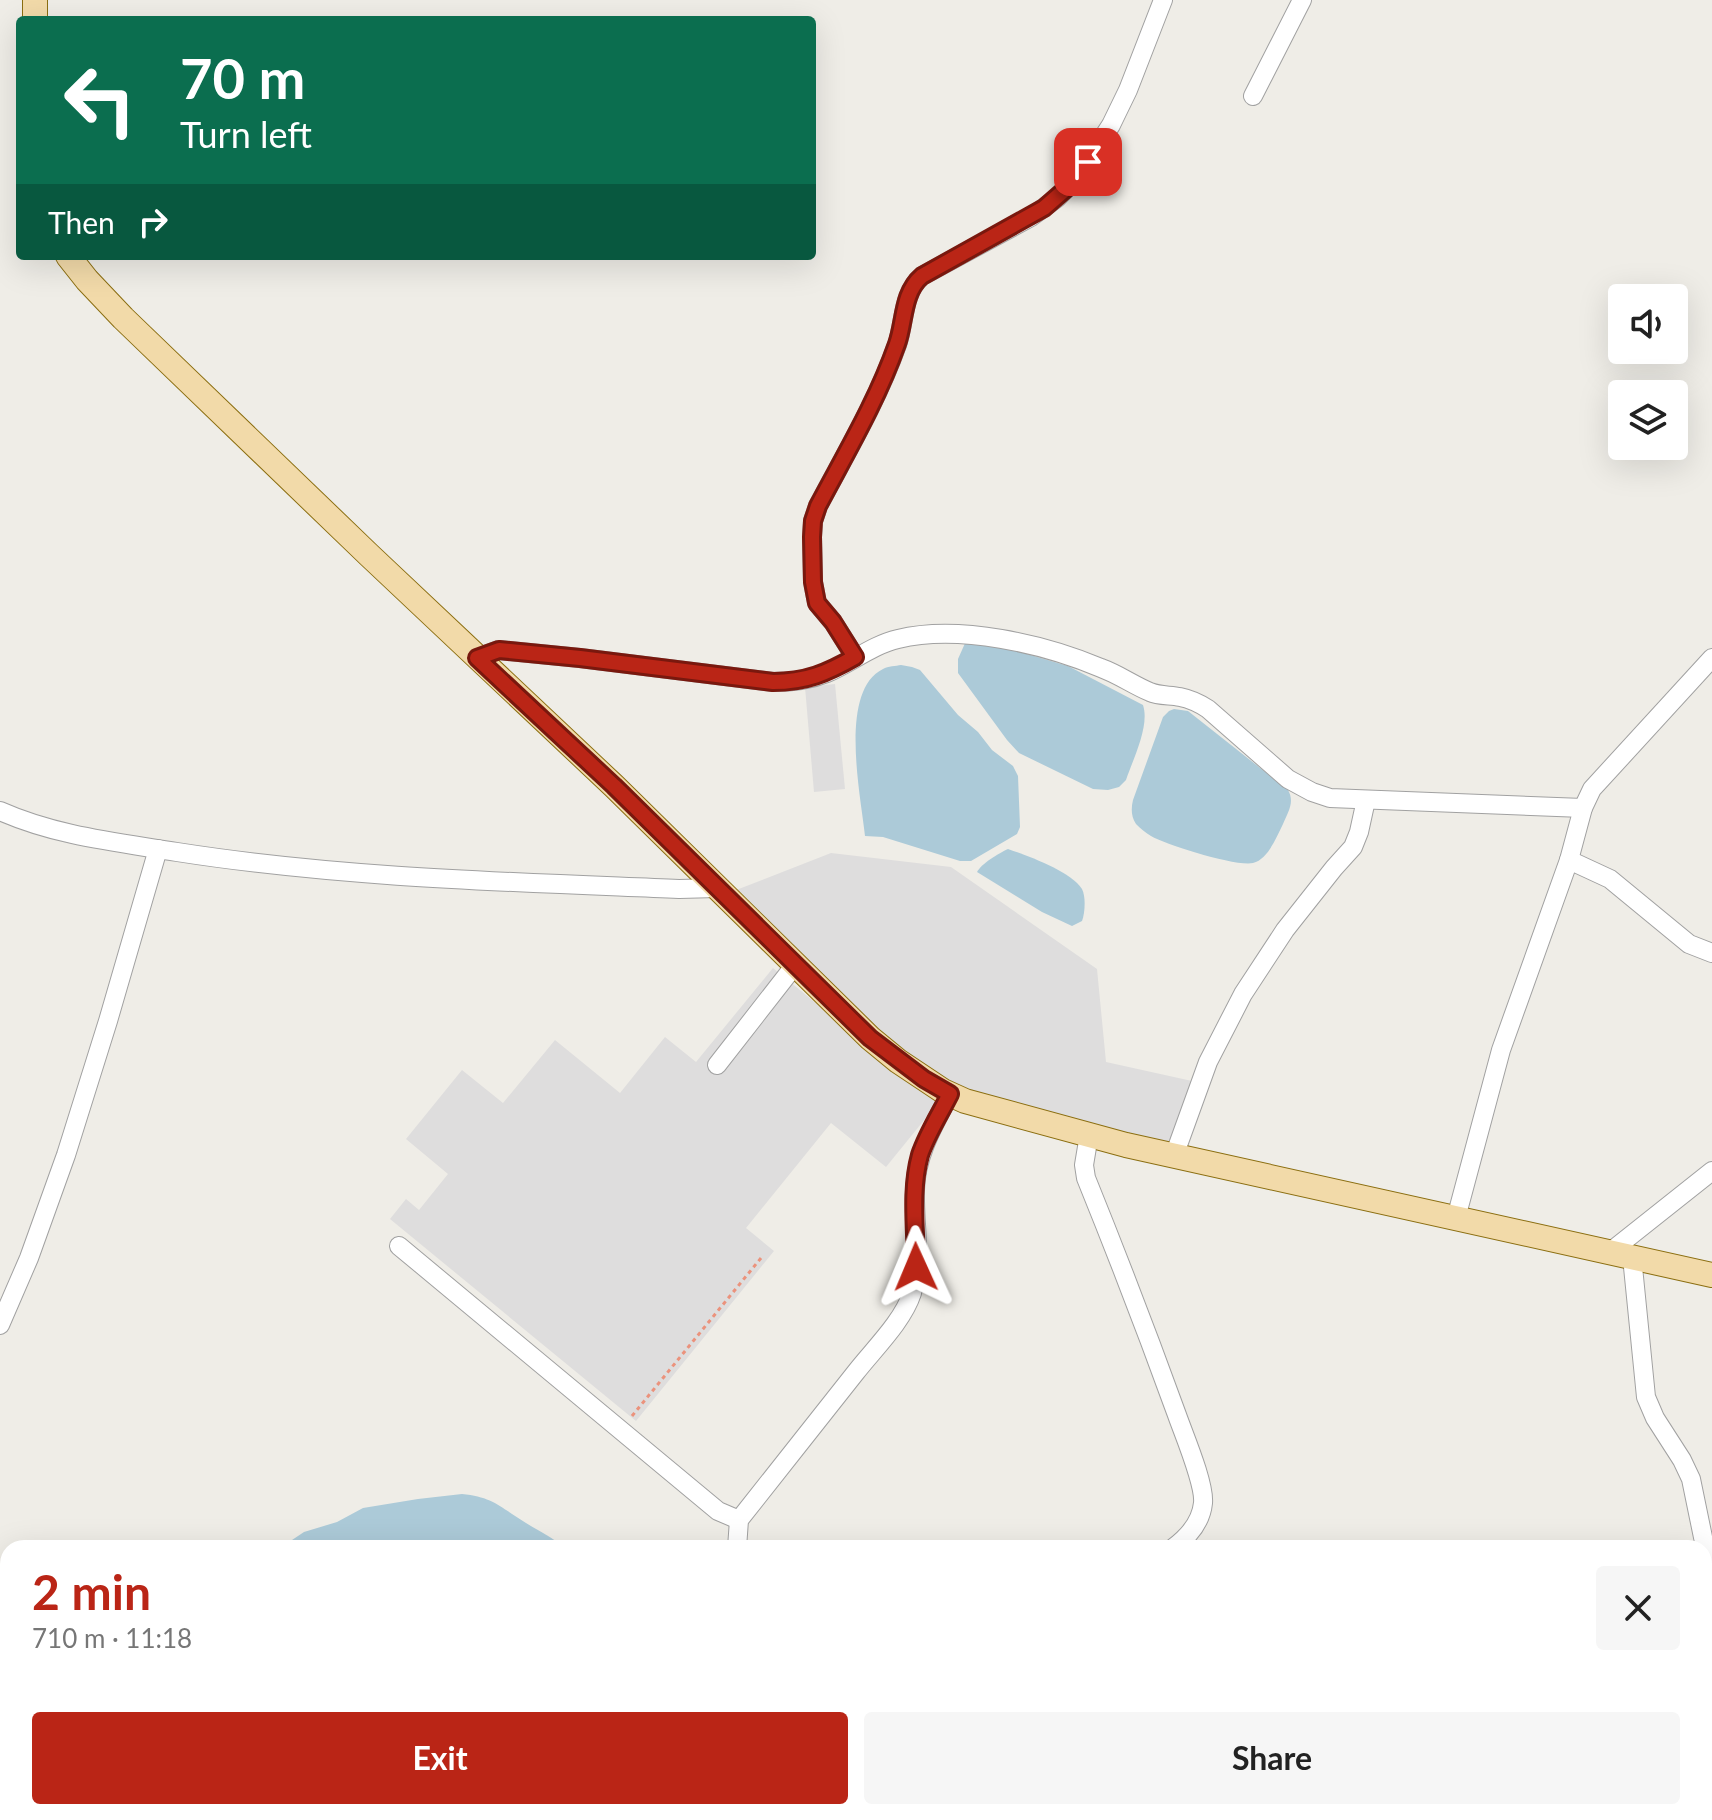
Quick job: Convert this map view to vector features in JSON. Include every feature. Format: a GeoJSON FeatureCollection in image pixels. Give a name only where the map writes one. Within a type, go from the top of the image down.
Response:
{"type":"FeatureCollection","features":[{"type":"Feature","properties":{"kind":"main road"},"geometry":{"type":"LineString","coordinates":[[71,260],[123,318],[614,786],[870,1038],[924,1079],[965,1101],[1089,1135],[1712,1275]]}},
{"type":"Feature","properties":{"kind":"street"},"geometry":{"type":"LineString","coordinates":[[855,657],[817,603],[813,582],[813,521],[885,377],[900,336],[911,288],[922,276],[1044,208],[1076,179],[1111,125],[1163,0]]}},
{"type":"Feature","properties":{"kind":"street"},"geometry":{"type":"LineString","coordinates":[[1253,96],[1302,0]]}},
{"type":"Feature","properties":{"kind":"street"},"geometry":{"type":"LineString","coordinates":[[477,658],[499,650],[786,682],[822,675],[888,642],[925,634],[994,637],[1030,644],[1101,667],[1154,694],[1190,699],[1208,709],[1288,779],[1330,798],[1583,808]]}},
{"type":"Feature","properties":{"kind":"street"},"geometry":{"type":"LineString","coordinates":[[1456,1218],[1501,1050],[1569,860],[1583,808],[1592,789],[1712,658]]}},
{"type":"Feature","properties":{"kind":"street"},"geometry":{"type":"LineString","coordinates":[[1174,1156],[1208,1062],[1243,994],[1285,930],[1353,847],[1366,800]]}},
{"type":"Feature","properties":{"kind":"street"},"geometry":{"type":"LineString","coordinates":[[0,811],[77,836],[216,858],[380,876],[717,888]]}},
{"type":"Feature","properties":{"kind":"street"},"geometry":{"type":"LineString","coordinates":[[0,1325],[29,1258],[66,1155],[158,849]]}},
{"type":"Feature","properties":{"kind":"street"},"geometry":{"type":"LineString","coordinates":[[1569,860],[1610,879],[1689,944],[1712,953]]}},
{"type":"Feature","properties":{"kind":"street"},"geometry":{"type":"LineString","coordinates":[[717,1065],[795,965]]}},
{"type":"Feature","properties":{"kind":"street"},"geometry":{"type":"LineString","coordinates":[[738,1540],[739,1520],[876,1348],[908,1303],[916,1267],[916,1173],[924,1145],[950,1094]]}},
{"type":"Feature","properties":{"kind":"street"},"geometry":{"type":"LineString","coordinates":[[1089,1135],[1084,1165],[1086,1178],[1148,1336],[1204,1500],[1197,1522],[1183,1540]]}},
{"type":"Feature","properties":{"kind":"street"},"geometry":{"type":"LineString","coordinates":[[1704,1540],[1691,1479],[1646,1397],[1621,1254],[1712,1171]]}},
{"type":"Feature","properties":{"kind":"street"},"geometry":{"type":"LineString","coordinates":[[399,1246],[718,1511],[739,1520]]}},
{"type":"Feature","properties":{"kind":"path"},"geometry":{"type":"LineString","coordinates":[[632,1416],[761,1258]]}},
{"type":"Feature","properties":{"kind":"shaded area"},"geometry":{"type":"Polygon","coordinates":[[[835,684],[845,789],[814,792],[805,687],[835,684]]]}},
{"type":"Feature","properties":{"kind":"shaded area"},"geometry":{"type":"Polygon","coordinates":[[[831,853],[951,867],[1097,969],[1106,1062],[1192,1081],[1172,1142],[953,1090],[886,1047],[731,892],[831,853]]]}},
{"type":"Feature","properties":{"kind":"shaded area"},"geometry":{"type":"Polygon","coordinates":[[[773,968],[938,1103],[886,1167],[831,1123],[746,1228],[774,1251],[636,1421],[390,1219],[406,1199],[419,1210],[448,1174],[406,1139],[462,1070],[503,1103],[555,1040],[620,1093],[665,1037],[696,1062],[773,968]]]}},
{"type":"Feature","properties":{"kind":"water"},"geometry":{"type":"Polygon","coordinates":[[[980,640],[1068,666],[1143,705],[1145,713],[1140,742],[1126,780],[1119,787],[1093,789],[1019,753],[958,673],[958,659],[966,641],[980,640]]]}},
{"type":"Feature","properties":{"kind":"water"},"geometry":{"type":"Polygon","coordinates":[[[901,665],[920,670],[958,715],[978,732],[992,750],[1013,766],[1018,776],[1020,827],[1017,834],[971,861],[960,861],[883,837],[865,836],[857,771],[856,721],[869,681],[883,669],[901,665]]]}},
{"type":"Feature","properties":{"kind":"water"},"geometry":{"type":"Polygon","coordinates":[[[1174,709],[1188,711],[1288,790],[1291,803],[1287,815],[1271,847],[1258,861],[1232,862],[1186,850],[1151,836],[1134,821],[1133,800],[1163,717],[1174,709]]]}},
{"type":"Feature","properties":{"kind":"water"},"geometry":{"type":"Polygon","coordinates":[[[1008,849],[1048,865],[1076,882],[1084,896],[1082,921],[1072,926],[1042,912],[977,872],[986,862],[1008,849]]]}},
{"type":"Feature","properties":{"kind":"water"},"geometry":{"type":"Polygon","coordinates":[[[462,1494],[482,1498],[497,1504],[554,1540],[292,1540],[363,1508],[462,1494]]]}},
{"type":"Feature","properties":{"kind":"route"},"geometry":{"type":"LineString","coordinates":[[916,1267],[916,1173],[924,1145],[950,1094],[898,1061],[870,1038],[614,786],[477,658],[499,650],[786,682],[822,675],[855,657],[817,603],[813,582],[813,521],[885,377],[900,336],[911,288],[922,276],[1044,208],[1076,179],[1088,162]]}}]}
